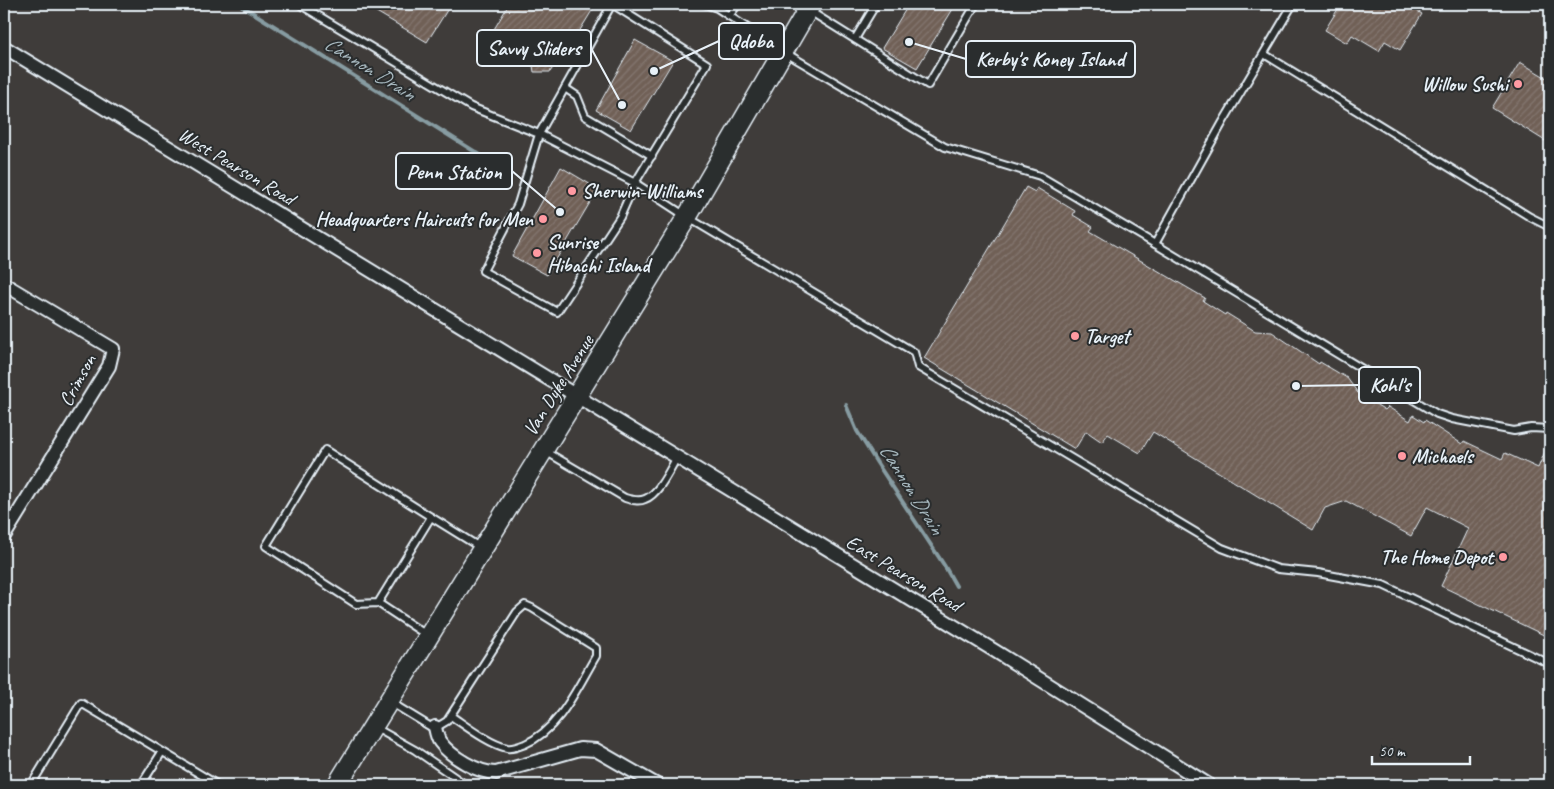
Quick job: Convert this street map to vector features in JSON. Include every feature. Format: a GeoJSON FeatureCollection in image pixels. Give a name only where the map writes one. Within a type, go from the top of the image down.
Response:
{"type":"FeatureCollection","features":[{"type":"Feature","properties":{"kind":"main road","name":"Van Dyke Avenue"},"geometry":{"type":"LineString","coordinates":[[337,785],[688,217],[810,7]]}},
{"type":"Feature","properties":{"kind":"street","name":"West Pearson Road"},"geometry":{"type":"LineString","coordinates":[[4,47],[578,396]]}},
{"type":"Feature","properties":{"kind":"street","name":"Crimson"},"geometry":{"type":"LineString","coordinates":[[4,284],[113,349],[109,366],[8,518],[4,536]]}},
{"type":"Feature","properties":{"kind":"street","name":"East Pearson Road"},"geometry":{"type":"LineString","coordinates":[[578,396],[995,651],[1209,785]]}},
{"type":"Feature","properties":{"kind":"street"},"geometry":{"type":"LineString","coordinates":[[435,727],[437,737],[447,749],[463,761],[484,772],[496,773],[589,748],[605,754],[657,785]]}},
{"type":"Feature","properties":{"kind":"lane"},"geometry":{"type":"LineString","coordinates":[[299,4],[471,108],[539,134],[635,183],[688,217],[914,352],[918,366],[1222,548],[1278,569],[1318,573],[1383,586],[1550,664]]}},
{"type":"Feature","properties":{"kind":"lane"},"geometry":{"type":"LineString","coordinates":[[612,4],[707,64],[635,183],[620,217],[557,312],[483,271],[518,204],[539,134],[612,4]]}},
{"type":"Feature","properties":{"kind":"lane"},"geometry":{"type":"LineString","coordinates":[[705,4],[717,8],[784,52],[945,147],[1040,176],[1437,414],[1452,420],[1514,432],[1531,428],[1550,429]]}},
{"type":"Feature","properties":{"kind":"lane"},"geometry":{"type":"LineString","coordinates":[[729,16],[738,4]]}},
{"type":"Feature","properties":{"kind":"lane"},"geometry":{"type":"LineString","coordinates":[[855,40],[876,4]]}},
{"type":"Feature","properties":{"kind":"lane"},"geometry":{"type":"LineString","coordinates":[[810,7],[855,40],[928,86],[976,4]]}},
{"type":"Feature","properties":{"kind":"lane"},"geometry":{"type":"LineString","coordinates":[[1155,244],[1294,4]]}},
{"type":"Feature","properties":{"kind":"lane"},"geometry":{"type":"LineString","coordinates":[[1264,54],[1530,217],[1550,227]]}},
{"type":"Feature","properties":{"kind":"lane"},"geometry":{"type":"LineString","coordinates":[[565,88],[577,96],[585,116],[652,156]]}},
{"type":"Feature","properties":{"kind":"lane"},"geometry":{"type":"LineString","coordinates":[[429,636],[378,603],[356,604],[266,546],[325,450],[483,550]]}},
{"type":"Feature","properties":{"kind":"lane"},"geometry":{"type":"LineString","coordinates":[[544,450],[625,498],[636,500],[646,499],[653,493],[661,484],[677,457]]}},
{"type":"Feature","properties":{"kind":"lane"},"geometry":{"type":"LineString","coordinates":[[378,603],[431,516]]}},
{"type":"Feature","properties":{"kind":"lane"},"geometry":{"type":"LineString","coordinates":[[389,702],[431,727],[442,724],[450,716],[521,606],[525,605],[532,608],[596,648],[596,656],[559,715],[550,726],[532,741],[511,748],[505,747],[494,743],[450,716]]}},
{"type":"Feature","properties":{"kind":"lane"},"geometry":{"type":"LineString","coordinates":[[31,785],[81,703],[218,785]]}},
{"type":"Feature","properties":{"kind":"lane"},"geometry":{"type":"LineString","coordinates":[[373,726],[415,750],[466,785]]}},
{"type":"Feature","properties":{"kind":"lane"},"geometry":{"type":"LineString","coordinates":[[143,785],[162,752]]}},
{"type":"Feature","properties":{"kind":"building"},"geometry":{"type":"Polygon","coordinates":[[[363,4],[451,4],[427,42],[363,4]]]}},
{"type":"Feature","properties":{"kind":"building"},"geometry":{"type":"Polygon","coordinates":[[[509,4],[596,4],[557,68],[554,66],[550,72],[534,72],[531,53],[493,31],[509,4]]]}},
{"type":"Feature","properties":{"kind":"building"},"geometry":{"type":"Polygon","coordinates":[[[909,4],[956,4],[917,68],[882,48],[909,4]]]}},
{"type":"Feature","properties":{"kind":"building"},"geometry":{"type":"Polygon","coordinates":[[[1341,4],[1406,4],[1422,14],[1400,50],[1385,41],[1379,51],[1352,35],[1347,43],[1325,30],[1341,4]]]}},
{"type":"Feature","properties":{"kind":"building"},"geometry":{"type":"Polygon","coordinates":[[[635,40],[673,61],[631,130],[596,110],[635,40]]]}},
{"type":"Feature","properties":{"kind":"building"},"geometry":{"type":"Polygon","coordinates":[[[1520,62],[1550,80],[1550,144],[1492,108],[1520,62]]]}},
{"type":"Feature","properties":{"kind":"building"},"geometry":{"type":"Polygon","coordinates":[[[561,167],[598,189],[547,275],[512,256],[561,167]]]}},
{"type":"Feature","properties":{"kind":"building"},"geometry":{"type":"Polygon","coordinates":[[[1026,187],[1035,192],[1037,188],[1075,211],[1073,215],[1093,227],[1090,231],[1205,298],[1203,301],[1225,315],[1226,313],[1255,331],[1272,332],[1319,364],[1320,362],[1347,378],[1358,393],[1385,410],[1388,407],[1410,421],[1413,415],[1424,422],[1425,420],[1462,444],[1464,441],[1502,459],[1505,453],[1538,468],[1550,440],[1550,638],[1441,586],[1468,528],[1427,507],[1411,536],[1346,501],[1325,508],[1313,530],[1153,432],[1140,453],[1108,434],[1102,442],[1086,431],[1075,449],[924,358],[1026,187]]]}},
{"type":"Feature","properties":{"kind":"waterway","name":"Cannon Drain"},"geometry":{"type":"LineString","coordinates":[[239,4],[485,158]]}},
{"type":"Feature","properties":{"kind":"waterway","name":"Cannon Drain"},"geometry":{"type":"LineString","coordinates":[[846,405],[857,431],[956,586]]}},
{"type":"Feature","properties":{"kind":"place","name":"Kerby's Koney Island"},"geometry":{"type":"Point","coordinates":[909,42]}},
{"type":"Feature","properties":{"kind":"place","name":"Qdoba"},"geometry":{"type":"Point","coordinates":[654,71]}},
{"type":"Feature","properties":{"kind":"place","name":"Willow Sushi"},"geometry":{"type":"Point","coordinates":[1518,84]}},
{"type":"Feature","properties":{"kind":"place","name":"Savvy Sliders"},"geometry":{"type":"Point","coordinates":[622,105]}},
{"type":"Feature","properties":{"kind":"place","name":"Sherwin-Williams"},"geometry":{"type":"Point","coordinates":[572,191]}},
{"type":"Feature","properties":{"kind":"place","name":"Penn Station"},"geometry":{"type":"Point","coordinates":[560,212]}},
{"type":"Feature","properties":{"kind":"place","name":"Headquarters Haircuts for Men"},"geometry":{"type":"Point","coordinates":[543,219]}},
{"type":"Feature","properties":{"kind":"place","name":"Sunrise Hibachi Island"},"geometry":{"type":"Point","coordinates":[537,253]}},
{"type":"Feature","properties":{"kind":"place","name":"Target"},"geometry":{"type":"Point","coordinates":[1075,336]}},
{"type":"Feature","properties":{"kind":"place","name":"Kohl's"},"geometry":{"type":"Point","coordinates":[1296,386]}},
{"type":"Feature","properties":{"kind":"place","name":"Michaels"},"geometry":{"type":"Point","coordinates":[1402,456]}},
{"type":"Feature","properties":{"kind":"place","name":"The Home Depot"},"geometry":{"type":"Point","coordinates":[1503,557]}}]}
